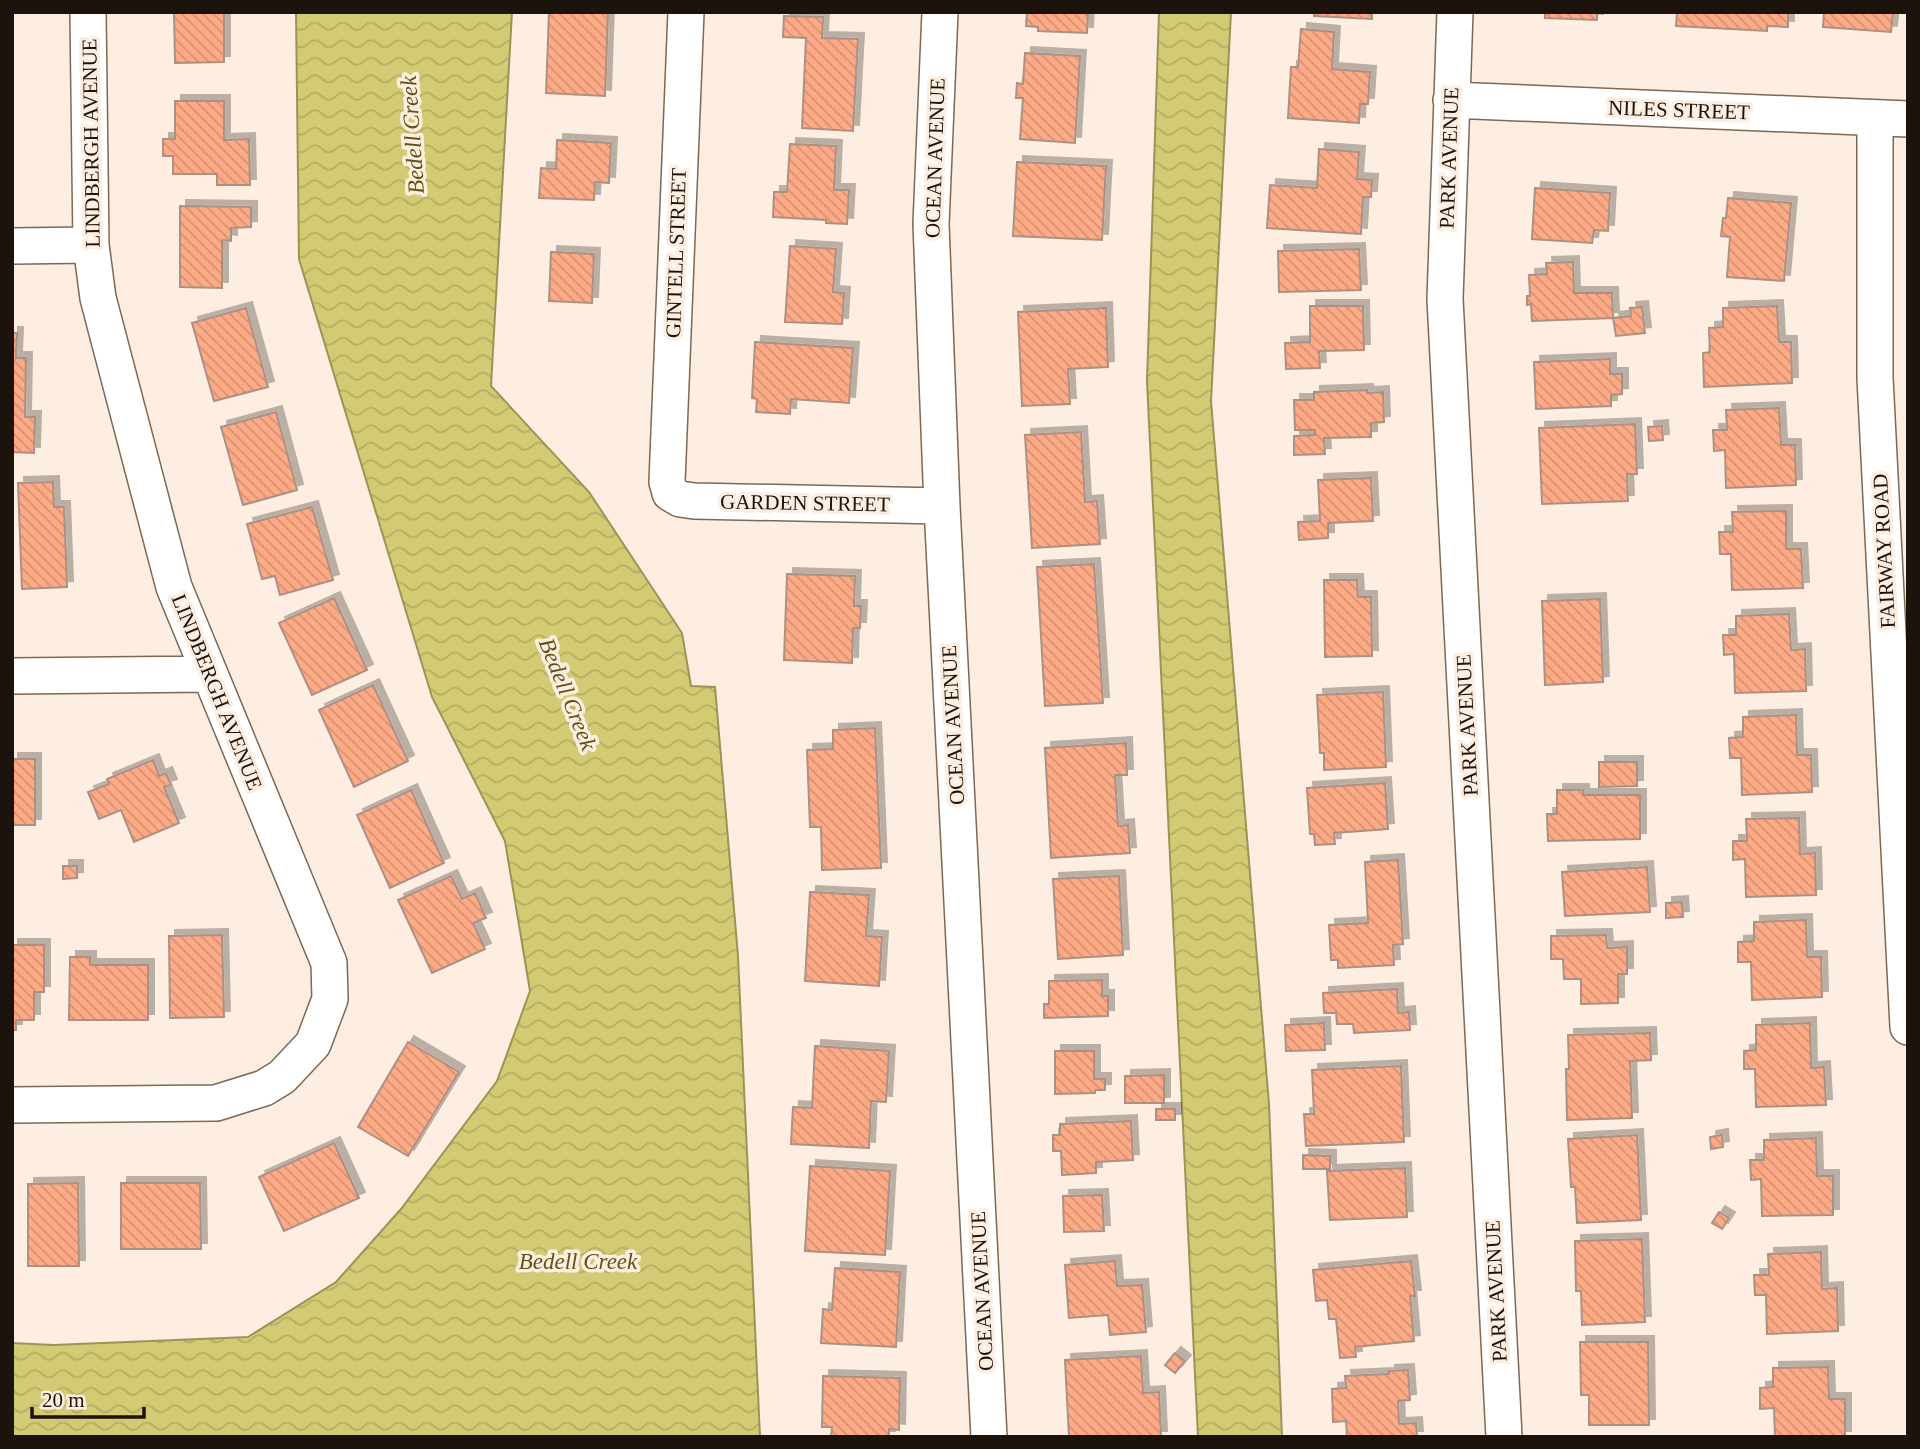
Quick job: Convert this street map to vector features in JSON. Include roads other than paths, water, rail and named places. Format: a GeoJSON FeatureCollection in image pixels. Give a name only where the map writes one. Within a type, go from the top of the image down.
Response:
{"type":"FeatureCollection","features":[{"type":"Feature","properties":{"kind":"street","name":"LINDBERGH AVENUE"},"geometry":{"type":"LineString","coordinates":[[12,1105],[216,1102],[264,1088],[282,1077],[313,1044],[330,999],[329,963],[174,587],[98,298],[91,245],[88,12]]}},
{"type":"Feature","properties":{"kind":"street","name":"GINTELL STREET"},"geometry":{"type":"LineString","coordinates":[[670,493],[667,482],[686,12]]}},
{"type":"Feature","properties":{"kind":"street","name":"OCEAN AVENUE"},"geometry":{"type":"LineString","coordinates":[[940,12],[931,224],[942,506],[989,1437]]}},
{"type":"Feature","properties":{"kind":"street","name":"PARK AVENUE"},"geometry":{"type":"LineString","coordinates":[[1455,12],[1445,299],[1504,1437]]}},
{"type":"Feature","properties":{"kind":"street","name":"NILES STREET"},"geometry":{"type":"LineString","coordinates":[[1451,100],[1891,118]]}},
{"type":"Feature","properties":{"kind":"street","name":"FAIRWAY ROAD"},"geometry":{"type":"LineString","coordinates":[[1891,118],[1875,378],[1908,1027]]}},
{"type":"Feature","properties":{"kind":"street"},"geometry":{"type":"LineString","coordinates":[[12,246],[91,245]]}},
{"type":"Feature","properties":{"kind":"street","name":"GARDEN STREET"},"geometry":{"type":"LineString","coordinates":[[670,493],[680,499],[694,501],[942,506]]}},
{"type":"Feature","properties":{"kind":"street"},"geometry":{"type":"LineString","coordinates":[[12,676],[209,674]]}},
{"type":"Feature","properties":{"kind":"water","name":"Bedell Creek"},"geometry":{"type":"Polygon","coordinates":[[[296,12],[512,12],[491,386],[589,492],[682,633],[691,686],[715,687],[738,956],[760,1437],[12,1437],[12,1343],[54,1345],[248,1337],[336,1282],[401,1209],[497,1081],[530,991],[505,841],[432,697],[299,259],[296,12]]]}},
{"type":"Feature","properties":{"kind":"water"},"geometry":{"type":"Polygon","coordinates":[[[1159,12],[1231,12],[1211,401],[1269,1104],[1282,1437],[1198,1437],[1147,381],[1159,12]]]}}]}
